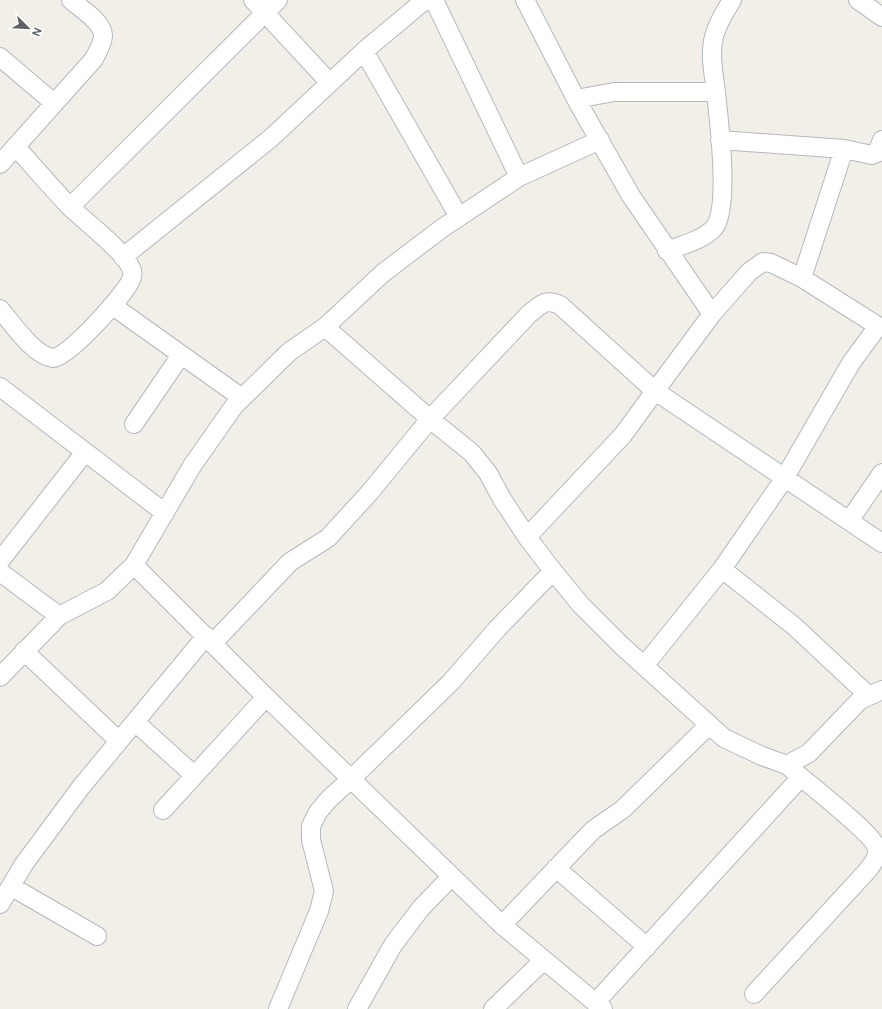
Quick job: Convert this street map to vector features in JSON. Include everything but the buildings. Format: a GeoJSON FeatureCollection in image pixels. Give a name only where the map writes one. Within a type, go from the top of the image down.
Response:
{"type":"FeatureCollection","features":[{"type":"Feature","properties":{"kind":"street"},"geometry":{"type":"LineString","coordinates":[[0,164],[94,59],[101,45],[103,35],[93,20],[71,0]]}},
{"type":"Feature","properties":{"kind":"street"},"geometry":{"type":"LineString","coordinates":[[70,207],[259,6],[278,0]]}},
{"type":"Feature","properties":{"kind":"street"},"geometry":{"type":"LineString","coordinates":[[124,257],[271,138],[364,51],[425,0]]}},
{"type":"Feature","properties":{"kind":"street"},"geometry":{"type":"LineString","coordinates":[[434,0],[520,177]]}},
{"type":"Feature","properties":{"kind":"street"},"geometry":{"type":"LineString","coordinates":[[525,0],[576,99],[631,196],[667,251],[712,314]]}},
{"type":"Feature","properties":{"kind":"street"},"geometry":{"type":"LineString","coordinates":[[667,251],[693,241],[712,230],[718,222],[721,212],[722,193],[720,140],[711,56],[716,29],[732,0]]}},
{"type":"Feature","properties":{"kind":"street"},"geometry":{"type":"LineString","coordinates":[[858,0],[882,17]]}},
{"type":"Feature","properties":{"kind":"street"},"geometry":{"type":"LineString","coordinates":[[259,6],[330,83]]}},
{"type":"Feature","properties":{"kind":"street"},"geometry":{"type":"LineString","coordinates":[[364,51],[459,217]]}},
{"type":"Feature","properties":{"kind":"street"},"geometry":{"type":"LineString","coordinates":[[0,57],[54,103]]}},
{"type":"Feature","properties":{"kind":"street"},"geometry":{"type":"LineString","coordinates":[[576,99],[626,91],[716,92]]}},
{"type":"Feature","properties":{"kind":"street"},"geometry":{"type":"LineString","coordinates":[[0,677],[59,616],[108,591],[134,565],[192,466],[234,406],[289,352],[325,327],[383,273],[459,217],[520,177],[600,140]]}},
{"type":"Feature","properties":{"kind":"street"},"geometry":{"type":"LineString","coordinates":[[720,140],[844,149],[872,155],[877,153],[882,140]]}},
{"type":"Feature","properties":{"kind":"street"},"geometry":{"type":"LineString","coordinates":[[0,309],[38,352],[52,358],[64,354],[113,306],[130,283],[133,275],[131,267],[124,257],[70,207],[16,147]]}},
{"type":"Feature","properties":{"kind":"street"},"geometry":{"type":"LineString","coordinates":[[802,278],[844,149]]}},
{"type":"Feature","properties":{"kind":"street"},"geometry":{"type":"LineString","coordinates":[[527,537],[623,436],[712,314],[749,272],[763,262],[771,263],[802,278],[881,324],[851,363],[784,479],[722,569],[644,666]]}},
{"type":"Feature","properties":{"kind":"street"},"geometry":{"type":"LineString","coordinates":[[0,904],[12,887],[24,864],[72,799],[135,722],[210,640],[290,562],[328,538],[370,492],[430,419],[529,314],[544,302],[552,301],[560,305],[655,391],[737,445],[784,479],[882,543]]}},
{"type":"Feature","properties":{"kind":"street"},"geometry":{"type":"LineString","coordinates":[[113,306],[242,398]]}},
{"type":"Feature","properties":{"kind":"street"},"geometry":{"type":"LineString","coordinates":[[325,327],[430,419],[472,453],[488,473],[502,499],[527,537],[553,571],[581,605],[644,666],[724,738],[762,756],[787,765],[867,835],[876,847],[877,853],[874,862],[867,871],[754,994]]}},
{"type":"Feature","properties":{"kind":"street"},"geometry":{"type":"LineString","coordinates":[[134,424],[181,355]]}},
{"type":"Feature","properties":{"kind":"street"},"geometry":{"type":"LineString","coordinates":[[0,387],[164,513]]}},
{"type":"Feature","properties":{"kind":"street"},"geometry":{"type":"LineString","coordinates":[[0,562],[85,452]]}},
{"type":"Feature","properties":{"kind":"street"},"geometry":{"type":"LineString","coordinates":[[849,521],[882,473]]}},
{"type":"Feature","properties":{"kind":"street"},"geometry":{"type":"LineString","coordinates":[[134,565],[266,697],[352,779],[451,877],[502,925],[600,1006],[647,947],[800,777]]}},
{"type":"Feature","properties":{"kind":"street"},"geometry":{"type":"LineString","coordinates":[[722,569],[875,693],[860,700],[809,753],[787,765]]}},
{"type":"Feature","properties":{"kind":"street"},"geometry":{"type":"LineString","coordinates":[[278,1009],[319,911],[324,891],[311,840],[311,826],[318,812],[329,799],[352,779],[451,682],[497,629],[553,571]]}},
{"type":"Feature","properties":{"kind":"street"},"geometry":{"type":"LineString","coordinates":[[0,572],[59,616]]}},
{"type":"Feature","properties":{"kind":"street"},"geometry":{"type":"LineString","coordinates":[[24,651],[119,741]]}},
{"type":"Feature","properties":{"kind":"street"},"geometry":{"type":"LineString","coordinates":[[162,810],[266,697]]}},
{"type":"Feature","properties":{"kind":"street"},"geometry":{"type":"LineString","coordinates":[[135,722],[194,775]]}},
{"type":"Feature","properties":{"kind":"street"},"geometry":{"type":"LineString","coordinates":[[502,925],[594,830],[623,809],[709,725]]}},
{"type":"Feature","properties":{"kind":"street"},"geometry":{"type":"LineString","coordinates":[[556,868],[647,947]]}},
{"type":"Feature","properties":{"kind":"street"},"geometry":{"type":"LineString","coordinates":[[356,1009],[393,945],[421,908],[451,877]]}},
{"type":"Feature","properties":{"kind":"street"},"geometry":{"type":"LineString","coordinates":[[12,887],[97,936]]}},
{"type":"Feature","properties":{"kind":"street"},"geometry":{"type":"LineString","coordinates":[[493,1009],[544,960]]}}]}
